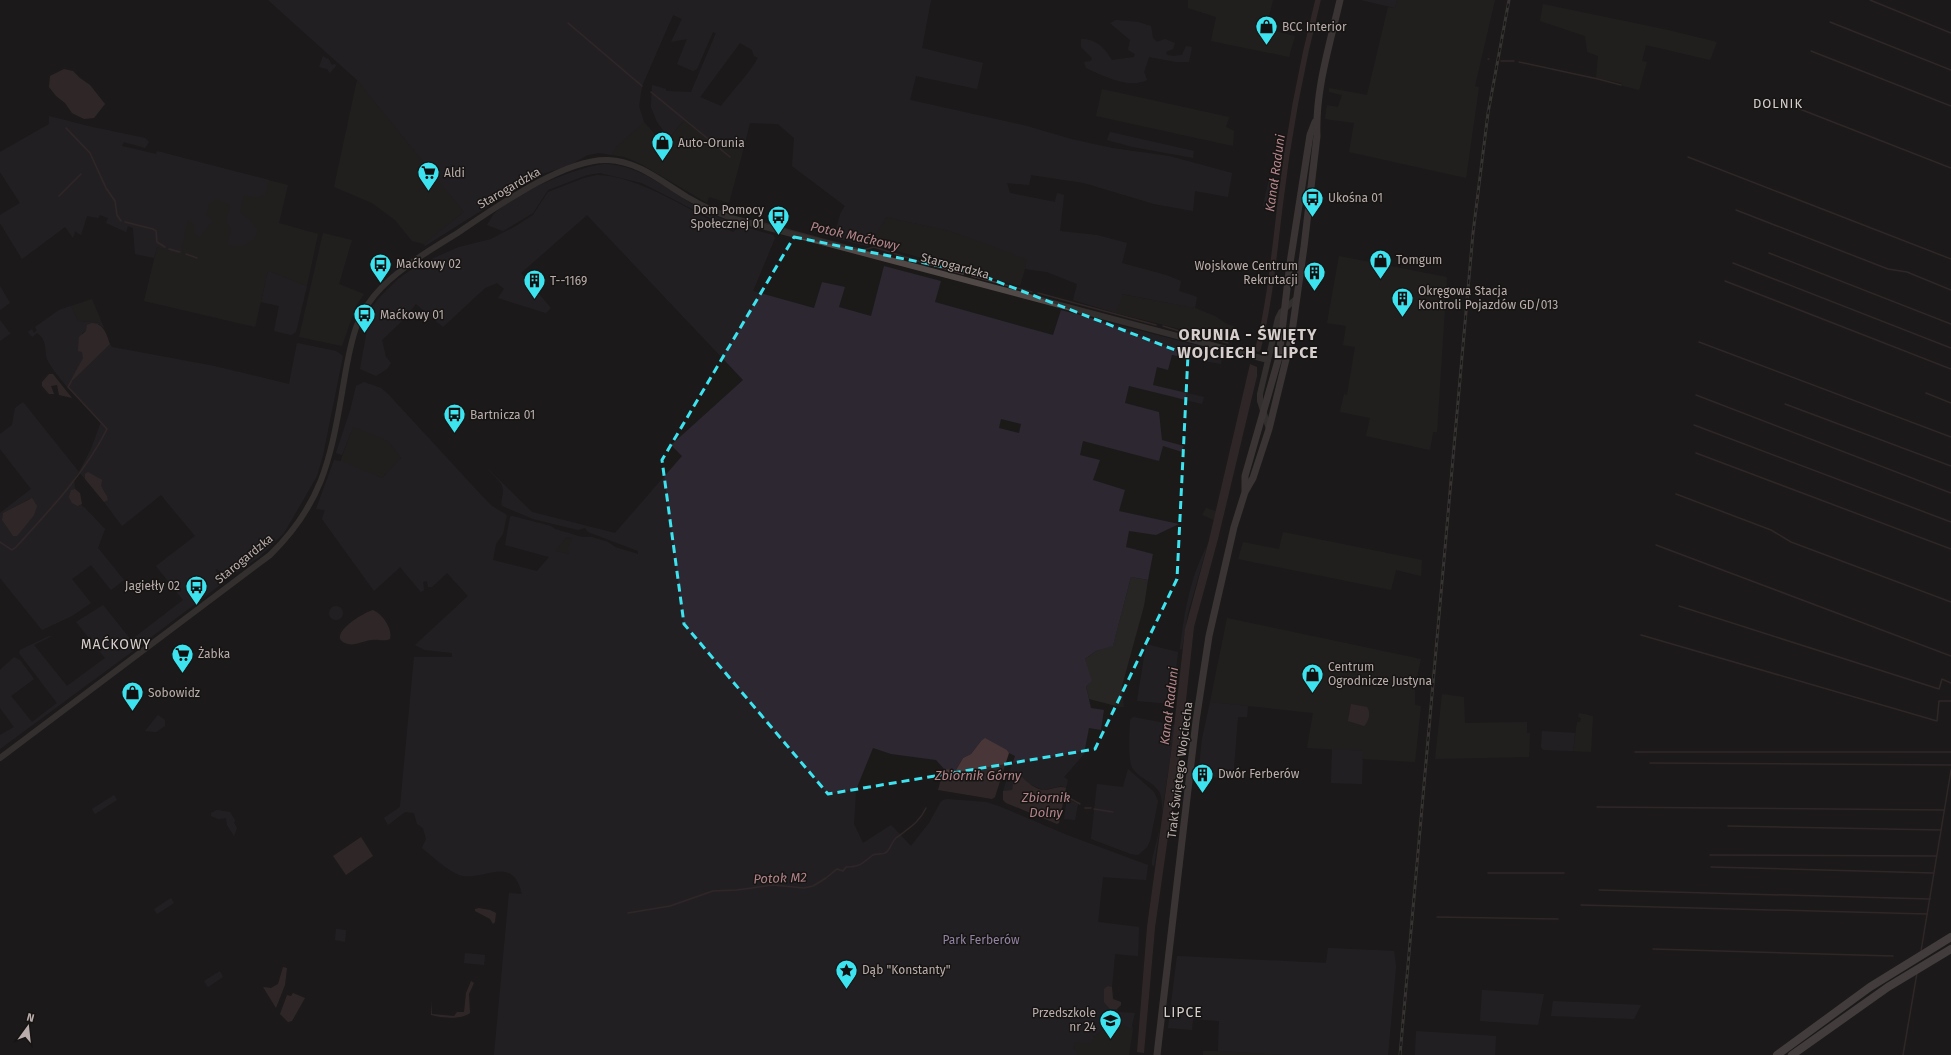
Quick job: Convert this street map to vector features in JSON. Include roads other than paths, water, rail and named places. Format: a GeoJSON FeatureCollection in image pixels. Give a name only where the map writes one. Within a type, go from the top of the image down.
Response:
{"type":"FeatureCollection","features":[{"type":"Feature","properties":{"kind":"highway"},"geometry":{"type":"LineString","coordinates":[[1777,1055],[1870,987],[1951,937]]}},
{"type":"Feature","properties":{"kind":"highway"},"geometry":{"type":"LineString","coordinates":[[1792,1055],[1873,998],[1951,949]]}},
{"type":"Feature","properties":{"kind":"main road","name":"Trakt Świętego Wojciecha"},"geometry":{"type":"LineString","coordinates":[[1245,492],[1245,476],[1264,415],[1279,357],[1290,263],[1310,135],[1316,118],[1322,81],[1340,0]]}},
{"type":"Feature","properties":{"kind":"main road","name":"Trakt Świętego Wojciecha"},"geometry":{"type":"LineString","coordinates":[[1157,1055],[1195,729],[1209,636],[1228,549],[1245,492],[1253,478],[1269,429],[1291,339],[1317,136],[1316,118]]}},
{"type":"Feature","properties":{"kind":"main road","name":"Starogardzka"},"geometry":{"type":"LineString","coordinates":[[0,758],[196,612],[270,555],[290,535],[309,508],[326,470],[354,335],[362,312],[383,286],[418,258],[518,194],[539,182],[576,167],[607,160],[622,162],[642,169],[694,201],[731,218],[1268,360]]}},
{"type":"Feature","properties":{"kind":"main road"},"geometry":{"type":"LineString","coordinates":[[1269,429],[1260,398],[1268,360],[1278,318],[1285,308],[1297,298]]}},
{"type":"Feature","properties":{"kind":"water"},"geometry":{"type":"Polygon","coordinates":[[[64,69],[73,71],[90,85],[105,104],[94,118],[84,119],[72,113],[65,103],[56,96],[49,87],[50,76],[64,69]]]}},
{"type":"Feature","properties":{"kind":"water"},"geometry":{"type":"Polygon","coordinates":[[[92,323],[102,327],[110,344],[70,382],[83,358],[82,352],[78,351],[79,337],[86,331],[87,325],[92,323]]]}},
{"type":"Feature","properties":{"kind":"water"},"geometry":{"type":"Polygon","coordinates":[[[1250,364],[1257,367],[1257,376],[1218,539],[1194,627],[1181,746],[1155,928],[1144,1053],[1137,1052],[1147,927],[1172,745],[1185,629],[1209,540],[1250,364]]]}},
{"type":"Feature","properties":{"kind":"water"},"geometry":{"type":"Polygon","coordinates":[[[49,374],[53,374],[72,398],[59,395],[57,385],[51,386],[54,394],[49,394],[42,386],[42,382],[49,374]]]}},
{"type":"Feature","properties":{"kind":"water"},"geometry":{"type":"Polygon","coordinates":[[[88,472],[102,480],[101,486],[108,500],[104,502],[85,479],[85,474],[88,472]]]}},
{"type":"Feature","properties":{"kind":"water"},"geometry":{"type":"Polygon","coordinates":[[[75,489],[80,493],[82,504],[78,506],[72,503],[69,497],[71,490],[75,489]]]}},
{"type":"Feature","properties":{"kind":"water"},"geometry":{"type":"Polygon","coordinates":[[[32,498],[37,506],[34,515],[17,536],[13,536],[2,520],[3,513],[32,498]]]}},
{"type":"Feature","properties":{"kind":"water"},"geometry":{"type":"Polygon","coordinates":[[[373,610],[384,619],[389,627],[391,635],[390,639],[369,640],[357,644],[348,644],[342,641],[340,636],[348,625],[362,615],[373,610]]]}},
{"type":"Feature","properties":{"kind":"water"},"geometry":{"type":"Polygon","coordinates":[[[1351,704],[1367,707],[1369,717],[1364,726],[1348,721],[1351,704]]]}},
{"type":"Feature","properties":{"kind":"water","name":"Zbiornik Górny"},"geometry":{"type":"Polygon","coordinates":[[[985,738],[1007,750],[1009,753],[995,797],[992,799],[938,790],[944,769],[956,770],[963,758],[971,754],[985,738]]]}},
{"type":"Feature","properties":{"kind":"water","name":"Zbiornik Dolny"},"geometry":{"type":"Polygon","coordinates":[[[1022,777],[1041,790],[1060,787],[1066,788],[1059,823],[1057,824],[1006,803],[1003,800],[1003,791],[1012,790],[1014,780],[1022,777]]]}},
{"type":"Feature","properties":{"kind":"water"},"geometry":{"type":"Polygon","coordinates":[[[361,837],[373,856],[346,875],[333,856],[361,837]]]}},
{"type":"Feature","properties":{"kind":"water"},"geometry":{"type":"Polygon","coordinates":[[[479,908],[496,913],[495,922],[493,924],[490,919],[475,911],[475,909],[479,908]]]}},
{"type":"Feature","properties":{"kind":"water"},"geometry":{"type":"Polygon","coordinates":[[[283,967],[287,968],[285,985],[276,1008],[263,987],[271,988],[278,984],[283,967]]]}},
{"type":"Feature","properties":{"kind":"water"},"geometry":{"type":"Polygon","coordinates":[[[471,981],[474,983],[469,994],[470,1013],[457,1018],[446,1018],[431,1015],[432,1000],[432,1014],[454,1016],[457,1012],[464,1012],[466,993],[471,981]]]}},
{"type":"Feature","properties":{"kind":"water"},"geometry":{"type":"Polygon","coordinates":[[[1108,986],[1112,987],[1113,999],[1121,1002],[1121,1005],[1117,1009],[1110,1009],[1104,1002],[1104,989],[1108,986]]]}},
{"type":"Feature","properties":{"kind":"water"},"geometry":{"type":"Polygon","coordinates":[[[293,993],[305,998],[292,1021],[288,1022],[280,1014],[287,995],[291,996],[293,993]]]}},
{"type":"Feature","properties":{"kind":"waterway","name":"Kanał Raduni"},"geometry":{"type":"LineString","coordinates":[[1258,349],[1269,296],[1291,128],[1306,51],[1318,0]]}},
{"type":"Feature","properties":{"kind":"waterway"},"geometry":{"type":"LineString","coordinates":[[1870,0],[1951,33]]}},
{"type":"Feature","properties":{"kind":"waterway"},"geometry":{"type":"LineString","coordinates":[[1830,22],[1951,70]]}},
{"type":"Feature","properties":{"kind":"waterway","name":"Potok Maćkowy"},"geometry":{"type":"LineString","coordinates":[[568,23],[642,86]]}},
{"type":"Feature","properties":{"kind":"waterway"},"geometry":{"type":"LineString","coordinates":[[1811,51],[1951,106]]}},
{"type":"Feature","properties":{"kind":"waterway"},"geometry":{"type":"LineString","coordinates":[[1501,61],[1514,61]]}},
{"type":"Feature","properties":{"kind":"waterway"},"geometry":{"type":"LineString","coordinates":[[1519,62],[1621,85]]}},
{"type":"Feature","properties":{"kind":"waterway","name":"Potok Maćkowy"},"geometry":{"type":"LineString","coordinates":[[651,92],[730,157]]}},
{"type":"Feature","properties":{"kind":"waterway"},"geometry":{"type":"LineString","coordinates":[[1792,106],[1951,168]]}},
{"type":"Feature","properties":{"kind":"waterway"},"geometry":{"type":"LineString","coordinates":[[66,128],[90,153],[106,188],[115,201],[117,215],[121,221]]}},
{"type":"Feature","properties":{"kind":"waterway"},"geometry":{"type":"LineString","coordinates":[[1688,157],[1951,259]]}},
{"type":"Feature","properties":{"kind":"waterway"},"geometry":{"type":"LineString","coordinates":[[59,196],[81,174]]}},
{"type":"Feature","properties":{"kind":"waterway"},"geometry":{"type":"LineString","coordinates":[[1736,210],[1888,269],[1907,272],[1951,290]]}},
{"type":"Feature","properties":{"kind":"waterway"},"geometry":{"type":"LineString","coordinates":[[125,222],[153,229],[156,231],[157,242],[165,247]]}},
{"type":"Feature","properties":{"kind":"waterway","name":"Potok Maćkowy"},"geometry":{"type":"LineString","coordinates":[[760,222],[863,250],[874,247],[921,262]]}},
{"type":"Feature","properties":{"kind":"waterway"},"geometry":{"type":"LineString","coordinates":[[169,249],[180,252]]}},
{"type":"Feature","properties":{"kind":"waterway"},"geometry":{"type":"LineString","coordinates":[[1769,253],[1951,324]]}},
{"type":"Feature","properties":{"kind":"waterway"},"geometry":{"type":"LineString","coordinates":[[186,254],[197,258]]}},
{"type":"Feature","properties":{"kind":"waterway"},"geometry":{"type":"LineString","coordinates":[[1733,263],[1951,348]]}},
{"type":"Feature","properties":{"kind":"waterway","name":"Potok Maćkowy"},"geometry":{"type":"LineString","coordinates":[[928,264],[963,274]]}},
{"type":"Feature","properties":{"kind":"waterway","name":"Potok Maćkowy"},"geometry":{"type":"LineString","coordinates":[[972,276],[1032,292]]}},
{"type":"Feature","properties":{"kind":"waterway"},"geometry":{"type":"LineString","coordinates":[[1725,281],[1951,369]]}},
{"type":"Feature","properties":{"kind":"waterway","name":"Potok Maćkowy"},"geometry":{"type":"LineString","coordinates":[[1038,293],[1156,325]]}},
{"type":"Feature","properties":{"kind":"waterway","name":"Potok Maćkowy"},"geometry":{"type":"LineString","coordinates":[[1163,326],[1186,333]]}},
{"type":"Feature","properties":{"kind":"waterway","name":"Potok Maćkowy"},"geometry":{"type":"LineString","coordinates":[[1192,334],[1228,343]]}},
{"type":"Feature","properties":{"kind":"waterway"},"geometry":{"type":"LineString","coordinates":[[1699,342],[1951,437]]}},
{"type":"Feature","properties":{"kind":"waterway"},"geometry":{"type":"LineString","coordinates":[[0,542],[12,550],[16,547],[66,491],[88,461],[107,429],[68,387],[71,382]]}},
{"type":"Feature","properties":{"kind":"waterway"},"geometry":{"type":"LineString","coordinates":[[1926,393],[1951,403]]}},
{"type":"Feature","properties":{"kind":"waterway"},"geometry":{"type":"LineString","coordinates":[[1696,395],[1951,493]]}},
{"type":"Feature","properties":{"kind":"waterway"},"geometry":{"type":"LineString","coordinates":[[1785,404],[1951,466]]}},
{"type":"Feature","properties":{"kind":"waterway"},"geometry":{"type":"LineString","coordinates":[[1694,425],[1951,522]]}},
{"type":"Feature","properties":{"kind":"waterway"},"geometry":{"type":"LineString","coordinates":[[1696,453],[1951,549]]}},
{"type":"Feature","properties":{"kind":"waterway"},"geometry":{"type":"LineString","coordinates":[[1676,494],[1771,530],[1791,542],[1951,602]]}},
{"type":"Feature","properties":{"kind":"waterway"},"geometry":{"type":"LineString","coordinates":[[1656,545],[1951,656]]}},
{"type":"Feature","properties":{"kind":"waterway"},"geometry":{"type":"LineString","coordinates":[[1679,606],[1939,689],[1942,679],[1951,683]]}},
{"type":"Feature","properties":{"kind":"waterway"},"geometry":{"type":"LineString","coordinates":[[1641,635],[1937,721],[1939,701],[1951,701]]}},
{"type":"Feature","properties":{"kind":"waterway"},"geometry":{"type":"LineString","coordinates":[[1635,752],[1951,752]]}},
{"type":"Feature","properties":{"kind":"waterway"},"geometry":{"type":"LineString","coordinates":[[1650,763],[1951,765]]}},
{"type":"Feature","properties":{"kind":"waterway"},"geometry":{"type":"LineString","coordinates":[[1921,951],[1951,770]]}},
{"type":"Feature","properties":{"kind":"waterway","name":"Potok M2"},"geometry":{"type":"LineString","coordinates":[[1071,799],[1080,804]]}},
{"type":"Feature","properties":{"kind":"waterway"},"geometry":{"type":"LineString","coordinates":[[1597,807],[1944,810]]}},
{"type":"Feature","properties":{"kind":"waterway","name":"Potok M2"},"geometry":{"type":"LineString","coordinates":[[628,913],[670,906],[713,891],[737,890],[773,885],[804,888],[813,886],[837,869],[843,871],[846,867],[861,864],[873,855],[884,854],[887,852],[894,840],[917,821],[926,808]]}},
{"type":"Feature","properties":{"kind":"waterway","name":"Potok M2"},"geometry":{"type":"LineString","coordinates":[[1085,808],[1091,808]]}},
{"type":"Feature","properties":{"kind":"waterway","name":"Potok M2"},"geometry":{"type":"LineString","coordinates":[[1094,809],[1113,812]]}},
{"type":"Feature","properties":{"kind":"waterway"},"geometry":{"type":"LineString","coordinates":[[1728,826],[1941,830]]}},
{"type":"Feature","properties":{"kind":"waterway"},"geometry":{"type":"LineString","coordinates":[[1710,855],[1936,856]]}},
{"type":"Feature","properties":{"kind":"waterway"},"geometry":{"type":"LineString","coordinates":[[1711,867],[1933,873]]}},
{"type":"Feature","properties":{"kind":"waterway"},"geometry":{"type":"LineString","coordinates":[[1488,873],[1564,873]]}},
{"type":"Feature","properties":{"kind":"waterway"},"geometry":{"type":"LineString","coordinates":[[1599,890],[1930,899]]}},
{"type":"Feature","properties":{"kind":"waterway"},"geometry":{"type":"LineString","coordinates":[[1581,905],[1927,914]]}},
{"type":"Feature","properties":{"kind":"waterway"},"geometry":{"type":"LineString","coordinates":[[1437,917],[1558,919]]}},
{"type":"Feature","properties":{"kind":"waterway"},"geometry":{"type":"LineString","coordinates":[[1653,949],[1893,956]]}},
{"type":"Feature","properties":{"kind":"waterway"},"geometry":{"type":"LineString","coordinates":[[1903,1055],[1917,973]]}},
{"type":"Feature","properties":{"kind":"railway"},"geometry":{"type":"LineString","coordinates":[[1400,1055],[1473,233],[1488,113],[1509,0]]}},
{"type":"Feature","properties":{"kind":"place","name":"BCC Interior"},"geometry":{"type":"Point","coordinates":[1266,46]}},
{"type":"Feature","properties":{"kind":"place","name":"Auto-Orunia"},"geometry":{"type":"Point","coordinates":[662,162]}},
{"type":"Feature","properties":{"kind":"place","name":"Aldi"},"geometry":{"type":"Point","coordinates":[429,192]}},
{"type":"Feature","properties":{"kind":"place","name":"Ukośna 01"},"geometry":{"type":"Point","coordinates":[1312,218]}},
{"type":"Feature","properties":{"kind":"place","name":"Dom Pomocy Społecznej 01"},"geometry":{"type":"Point","coordinates":[779,236]}},
{"type":"Feature","properties":{"kind":"place","name":"Tomgum"},"geometry":{"type":"Point","coordinates":[1380,280]}},
{"type":"Feature","properties":{"kind":"place","name":"Maćkowy 02"},"geometry":{"type":"Point","coordinates":[380,284]}},
{"type":"Feature","properties":{"kind":"place","name":"Wojskowe Centrum Rekrutacji"},"geometry":{"type":"Point","coordinates":[1314,292]}},
{"type":"Feature","properties":{"kind":"place","name":"T--1169"},"geometry":{"type":"Point","coordinates":[535,300]}},
{"type":"Feature","properties":{"kind":"place","name":"Okręgowa Stacja Kontroli Pojazdów GD/013"},"geometry":{"type":"Point","coordinates":[1402,318]}},
{"type":"Feature","properties":{"kind":"place","name":"Maćkowy 01"},"geometry":{"type":"Point","coordinates":[365,334]}},
{"type":"Feature","properties":{"kind":"place","name":"Bartnicza 01"},"geometry":{"type":"Point","coordinates":[454,434]}},
{"type":"Feature","properties":{"kind":"place","name":"Jagiełły 02"},"geometry":{"type":"Point","coordinates":[196,606]}},
{"type":"Feature","properties":{"kind":"place","name":"Żabka"},"geometry":{"type":"Point","coordinates":[182,674]}},
{"type":"Feature","properties":{"kind":"place","name":"Centrum Ogrodnicze Justyna"},"geometry":{"type":"Point","coordinates":[1313,694]}},
{"type":"Feature","properties":{"kind":"place","name":"Sobowidz"},"geometry":{"type":"Point","coordinates":[132,712]}},
{"type":"Feature","properties":{"kind":"place","name":"Dwór Ferberów"},"geometry":{"type":"Point","coordinates":[1202,794]}},
{"type":"Feature","properties":{"kind":"place","name":"Dąb \"Konstanty\""},"geometry":{"type":"Point","coordinates":[846,990]}},
{"type":"Feature","properties":{"kind":"place","name":"Przedszkole nr 24"},"geometry":{"type":"Point","coordinates":[1111,1040]}},
{"type":"Feature","properties":{"kind":"district","name":"DOLNIK"},"geometry":{"type":"Point","coordinates":[1778,103]}},
{"type":"Feature","properties":{"kind":"district","name":"ORUNIA - ŚWIĘTY WOJCIECH - LIPCE"},"geometry":{"type":"Point","coordinates":[1248,343]}},
{"type":"Feature","properties":{"kind":"district","name":"MAĆKOWY"},"geometry":{"type":"Point","coordinates":[116,644]}},
{"type":"Feature","properties":{"kind":"district","name":"LIPCE"},"geometry":{"type":"Point","coordinates":[1183,1012]}},
{"type":"Feature","properties":{"kind":"park label","name":"Park Ferberów"},"geometry":{"type":"Point","coordinates":[981,940]}}]}
